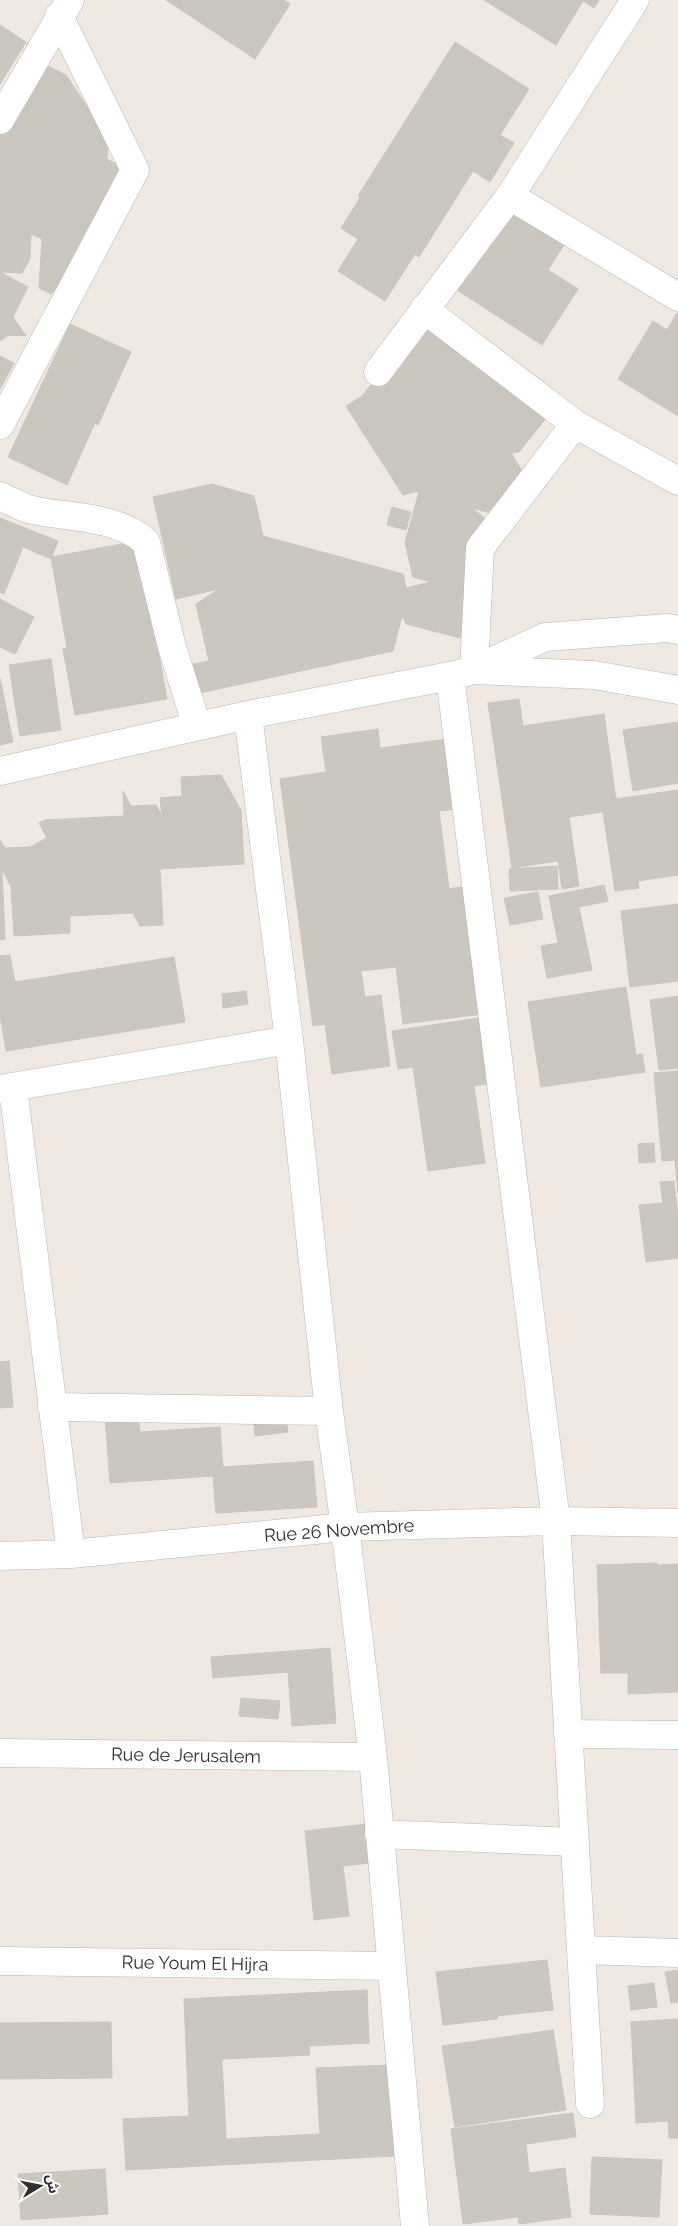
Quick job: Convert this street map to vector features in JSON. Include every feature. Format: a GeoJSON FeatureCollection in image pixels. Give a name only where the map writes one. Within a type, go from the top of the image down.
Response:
{"type":"FeatureCollection","features":[{"type":"Feature","properties":{"kind":"street"},"geometry":{"type":"LineString","coordinates":[[378,372],[510,196],[635,0]]}},
{"type":"Feature","properties":{"kind":"street"},"geometry":{"type":"LineString","coordinates":[[0,120],[64,8]]}},
{"type":"Feature","properties":{"kind":"street"},"geometry":{"type":"LineString","coordinates":[[0,425],[135,170],[64,8]]}},
{"type":"Feature","properties":{"kind":"street"},"geometry":{"type":"LineString","coordinates":[[510,196],[678,297]]}},
{"type":"Feature","properties":{"kind":"street"},"geometry":{"type":"LineString","coordinates":[[424,309],[575,424],[678,480]]}},
{"type":"Feature","properties":{"kind":"street"},"geometry":{"type":"LineString","coordinates":[[575,424],[480,548],[462,673],[556,1521],[590,2104]]}},
{"type":"Feature","properties":{"kind":"street"},"geometry":{"type":"LineString","coordinates":[[0,496],[26,508],[118,525],[137,534],[146,542],[172,647],[197,726]]}},
{"type":"Feature","properties":{"kind":"street"},"geometry":{"type":"LineString","coordinates":[[462,673],[545,637],[668,628],[678,630]]}},
{"type":"Feature","properties":{"kind":"street"},"geometry":{"type":"LineString","coordinates":[[0,771],[248,715],[462,673],[594,675],[678,690]]}},
{"type":"Feature","properties":{"kind":"street"},"geometry":{"type":"LineString","coordinates":[[248,715],[289,1040],[329,1411],[373,1758],[415,2226]]}},
{"type":"Feature","properties":{"kind":"street"},"geometry":{"type":"LineString","coordinates":[[71,1554],[6,1088],[289,1040]]}},
{"type":"Feature","properties":{"kind":"street"},"geometry":{"type":"LineString","coordinates":[[52,1407],[329,1411]]}},
{"type":"Feature","properties":{"kind":"street","name":"Rue 26 Novembre"},"geometry":{"type":"LineString","coordinates":[[0,1556],[71,1554],[345,1527],[556,1521],[678,1523]]}},
{"type":"Feature","properties":{"kind":"street"},"geometry":{"type":"LineString","coordinates":[[568,1734],[678,1735]]}},
{"type":"Feature","properties":{"kind":"street","name":"Rue de Jerusalem"},"geometry":{"type":"LineString","coordinates":[[0,1753],[373,1758]]}},
{"type":"Feature","properties":{"kind":"street"},"geometry":{"type":"LineString","coordinates":[[379,1834],[574,1842]]}},
{"type":"Feature","properties":{"kind":"street"},"geometry":{"type":"LineString","coordinates":[[581,1950],[678,1953]]}},
{"type":"Feature","properties":{"kind":"street","name":"Rue Youm El Hijra"},"geometry":{"type":"LineString","coordinates":[[0,1961],[391,1966]]}},
{"type":"Feature","properties":{"kind":"building"},"geometry":{"type":"Polygon","coordinates":[[[166,0],[284,0],[290,4],[255,59],[166,0]]]}},
{"type":"Feature","properties":{"kind":"building"},"geometry":{"type":"Polygon","coordinates":[[[484,0],[599,0],[594,8],[583,1],[556,45],[484,0]]]}},
{"type":"Feature","properties":{"kind":"building"},"geometry":{"type":"Polygon","coordinates":[[[0,25],[26,42],[0,84],[0,25]]]}},
{"type":"Feature","properties":{"kind":"building"},"geometry":{"type":"Polygon","coordinates":[[[49,29],[46,65],[66,75],[108,138],[107,159],[125,169],[101,216],[90,223],[90,232],[61,287],[51,294],[39,288],[42,239],[31,234],[30,259],[22,273],[0,272],[0,128],[26,65],[27,43],[49,29]]]}},
{"type":"Feature","properties":{"kind":"building"},"geometry":{"type":"Polygon","coordinates":[[[455,42],[529,89],[500,135],[514,143],[490,182],[473,171],[419,257],[415,254],[385,301],[338,271],[358,239],[341,228],[360,198],[358,196],[455,42]]]}},
{"type":"Feature","properties":{"kind":"building"},"geometry":{"type":"Polygon","coordinates":[[[500,192],[569,237],[548,270],[578,289],[542,345],[443,281],[500,192]]]}},
{"type":"Feature","properties":{"kind":"building"},"geometry":{"type":"Polygon","coordinates":[[[0,272],[28,287],[13,317],[26,336],[9,335],[0,341],[0,272]]]}},
{"type":"Feature","properties":{"kind":"building"},"geometry":{"type":"Polygon","coordinates":[[[677,313],[678,416],[618,379],[653,321],[667,330],[677,313]]]}},
{"type":"Feature","properties":{"kind":"building"},"geometry":{"type":"Polygon","coordinates":[[[425,318],[547,417],[519,452],[511,453],[525,476],[494,514],[472,508],[491,523],[460,638],[406,624],[402,616],[393,651],[177,698],[171,669],[209,661],[196,604],[219,589],[176,599],[153,497],[212,484],[254,496],[263,536],[403,574],[406,588],[431,582],[413,577],[405,543],[419,491],[403,495],[346,406],[362,396],[425,318]]]}},
{"type":"Feature","properties":{"kind":"building"},"geometry":{"type":"Polygon","coordinates":[[[70,324],[131,352],[98,425],[95,423],[67,485],[8,457],[70,324]]]}},
{"type":"Feature","properties":{"kind":"building"},"geometry":{"type":"Polygon","coordinates":[[[0,356],[14,363],[0,389],[0,356]]]}},
{"type":"Feature","properties":{"kind":"building"},"geometry":{"type":"Polygon","coordinates":[[[392,507],[411,512],[406,530],[387,525],[392,507]]]}},
{"type":"Feature","properties":{"kind":"building"},"geometry":{"type":"Polygon","coordinates":[[[0,518],[58,541],[51,559],[23,547],[4,594],[0,592],[0,518]]]}},
{"type":"Feature","properties":{"kind":"building"},"geometry":{"type":"Polygon","coordinates":[[[138,541],[167,699],[75,715],[63,649],[67,648],[51,557],[138,541]]]}},
{"type":"Feature","properties":{"kind":"building"},"geometry":{"type":"Polygon","coordinates":[[[0,599],[34,617],[15,654],[0,647],[0,599]]]}},
{"type":"Feature","properties":{"kind":"building"},"geometry":{"type":"Polygon","coordinates":[[[51,659],[61,730],[20,736],[9,665],[51,659]]]}},
{"type":"Feature","properties":{"kind":"building"},"geometry":{"type":"Polygon","coordinates":[[[0,678],[13,742],[0,745],[0,678]]]}},
{"type":"Feature","properties":{"kind":"building"},"geometry":{"type":"Polygon","coordinates":[[[519,699],[523,726],[604,714],[616,799],[678,790],[678,875],[638,881],[639,888],[615,891],[603,812],[569,817],[579,886],[562,889],[558,861],[512,868],[488,703],[519,699]]]}},
{"type":"Feature","properties":{"kind":"building"},"geometry":{"type":"Polygon","coordinates":[[[678,722],[678,783],[633,791],[623,730],[678,722]]]}},
{"type":"Feature","properties":{"kind":"building"},"geometry":{"type":"Polygon","coordinates":[[[378,729],[380,748],[447,739],[457,809],[439,811],[449,889],[466,886],[483,1014],[403,1024],[396,967],[361,971],[365,997],[381,995],[390,1066],[332,1074],[325,1024],[313,1026],[280,779],[326,772],[321,737],[378,729]]]}},
{"type":"Feature","properties":{"kind":"building"},"geometry":{"type":"Polygon","coordinates":[[[221,775],[241,810],[244,864],[160,869],[163,925],[140,926],[133,913],[70,916],[70,933],[14,936],[11,887],[2,869],[5,939],[0,940],[0,840],[5,848],[30,847],[47,838],[39,823],[45,820],[124,816],[123,791],[131,806],[156,805],[162,816],[160,798],[182,796],[181,777],[221,775]]]}},
{"type":"Feature","properties":{"kind":"building"},"geometry":{"type":"Polygon","coordinates":[[[557,866],[558,889],[510,891],[509,869],[557,866]]]}},
{"type":"Feature","properties":{"kind":"building"},"geometry":{"type":"Polygon","coordinates":[[[604,885],[608,901],[579,907],[592,970],[547,978],[541,946],[558,943],[549,896],[604,885]]]}},
{"type":"Feature","properties":{"kind":"building"},"geometry":{"type":"Polygon","coordinates":[[[538,892],[543,919],[510,925],[504,898],[538,892]]]}},
{"type":"Feature","properties":{"kind":"building"},"geometry":{"type":"Polygon","coordinates":[[[678,904],[678,981],[630,987],[621,911],[678,904]]]}},
{"type":"Feature","properties":{"kind":"building"},"geometry":{"type":"Polygon","coordinates":[[[10,955],[15,982],[174,957],[185,1022],[6,1051],[0,1015],[0,956],[10,955]]]}},
{"type":"Feature","properties":{"kind":"building"},"geometry":{"type":"Polygon","coordinates":[[[626,987],[636,1055],[642,1054],[645,1072],[541,1087],[528,1002],[626,987]]]}},
{"type":"Feature","properties":{"kind":"building"},"geometry":{"type":"Polygon","coordinates":[[[246,991],[248,1004],[223,1008],[222,994],[246,991]]]}},
{"type":"Feature","properties":{"kind":"building"},"geometry":{"type":"Polygon","coordinates":[[[678,996],[678,1068],[659,1070],[650,1000],[678,996]]]}},
{"type":"Feature","properties":{"kind":"building"},"geometry":{"type":"Polygon","coordinates":[[[485,1017],[494,1083],[474,1086],[485,1163],[428,1171],[413,1067],[398,1069],[392,1031],[485,1017]]]}},
{"type":"Feature","properties":{"kind":"building"},"geometry":{"type":"Polygon","coordinates":[[[678,1071],[678,1194],[675,1160],[662,1161],[654,1073],[678,1071]]]}},
{"type":"Feature","properties":{"kind":"building"},"geometry":{"type":"Polygon","coordinates":[[[654,1143],[655,1162],[639,1163],[638,1144],[654,1143]]]}},
{"type":"Feature","properties":{"kind":"building"},"geometry":{"type":"Polygon","coordinates":[[[674,1181],[678,1216],[678,1258],[646,1262],[639,1205],[663,1203],[660,1182],[674,1181]]]}},
{"type":"Feature","properties":{"kind":"building"},"geometry":{"type":"Polygon","coordinates":[[[9,1361],[13,1407],[0,1408],[0,1362],[9,1361]]]}},
{"type":"Feature","properties":{"kind":"building"},"geometry":{"type":"Polygon","coordinates":[[[285,1410],[288,1432],[255,1436],[253,1414],[285,1410]]]}},
{"type":"Feature","properties":{"kind":"building"},"geometry":{"type":"Polygon","coordinates":[[[138,1415],[140,1432],[220,1427],[223,1467],[313,1461],[317,1507],[216,1513],[213,1476],[110,1483],[105,1417],[138,1415]]]}},
{"type":"Feature","properties":{"kind":"building"},"geometry":{"type":"Polygon","coordinates":[[[657,1563],[657,1565],[678,1564],[678,1692],[628,1694],[628,1673],[601,1673],[597,1565],[657,1563]]]}},
{"type":"Feature","properties":{"kind":"building"},"geometry":{"type":"Polygon","coordinates":[[[330,1648],[336,1723],[292,1726],[288,1672],[213,1678],[211,1657],[330,1648]]]}},
{"type":"Feature","properties":{"kind":"building"},"geometry":{"type":"Polygon","coordinates":[[[241,1698],[280,1701],[278,1719],[239,1716],[241,1698]]]}},
{"type":"Feature","properties":{"kind":"building"},"geometry":{"type":"Polygon","coordinates":[[[366,1824],[371,1863],[343,1866],[349,1916],[314,1920],[305,1831],[366,1824]]]}},
{"type":"Feature","properties":{"kind":"building"},"geometry":{"type":"Polygon","coordinates":[[[547,1960],[553,2010],[497,2016],[497,2019],[443,2025],[436,1972],[547,1960]]]}},
{"type":"Feature","properties":{"kind":"building"},"geometry":{"type":"Polygon","coordinates":[[[678,1970],[678,2002],[671,2003],[665,1972],[678,1970]]]}},
{"type":"Feature","properties":{"kind":"building"},"geometry":{"type":"Polygon","coordinates":[[[654,1983],[657,2007],[631,2010],[628,1986],[654,1983]]]}},
{"type":"Feature","properties":{"kind":"building"},"geometry":{"type":"Polygon","coordinates":[[[367,1990],[369,2043],[309,2046],[310,2055],[222,2059],[226,2139],[320,2134],[316,2068],[390,2065],[394,2156],[126,2170],[123,2119],[189,2116],[184,1999],[367,1990]]]}},
{"type":"Feature","properties":{"kind":"building"},"geometry":{"type":"Polygon","coordinates":[[[678,2019],[678,2138],[669,2138],[668,2121],[636,2123],[631,2022],[678,2019]]]}},
{"type":"Feature","properties":{"kind":"building"},"geometry":{"type":"Polygon","coordinates":[[[111,2022],[112,2078],[0,2079],[0,2023],[111,2022]]]}},
{"type":"Feature","properties":{"kind":"building"},"geometry":{"type":"Polygon","coordinates":[[[553,2030],[566,2110],[455,2127],[442,2046],[553,2030]]]}},
{"type":"Feature","properties":{"kind":"building"},"geometry":{"type":"Polygon","coordinates":[[[573,2113],[576,2137],[526,2144],[529,2173],[565,2168],[571,2217],[519,2224],[518,2217],[463,2224],[451,2129],[573,2113]]]}},
{"type":"Feature","properties":{"kind":"building"},"geometry":{"type":"Polygon","coordinates":[[[592,2157],[662,2160],[659,2217],[590,2214],[592,2157]]]}},
{"type":"Feature","properties":{"kind":"building"},"geometry":{"type":"Polygon","coordinates":[[[105,2169],[108,2214],[21,2220],[18,2174],[105,2169]]]}}]}
